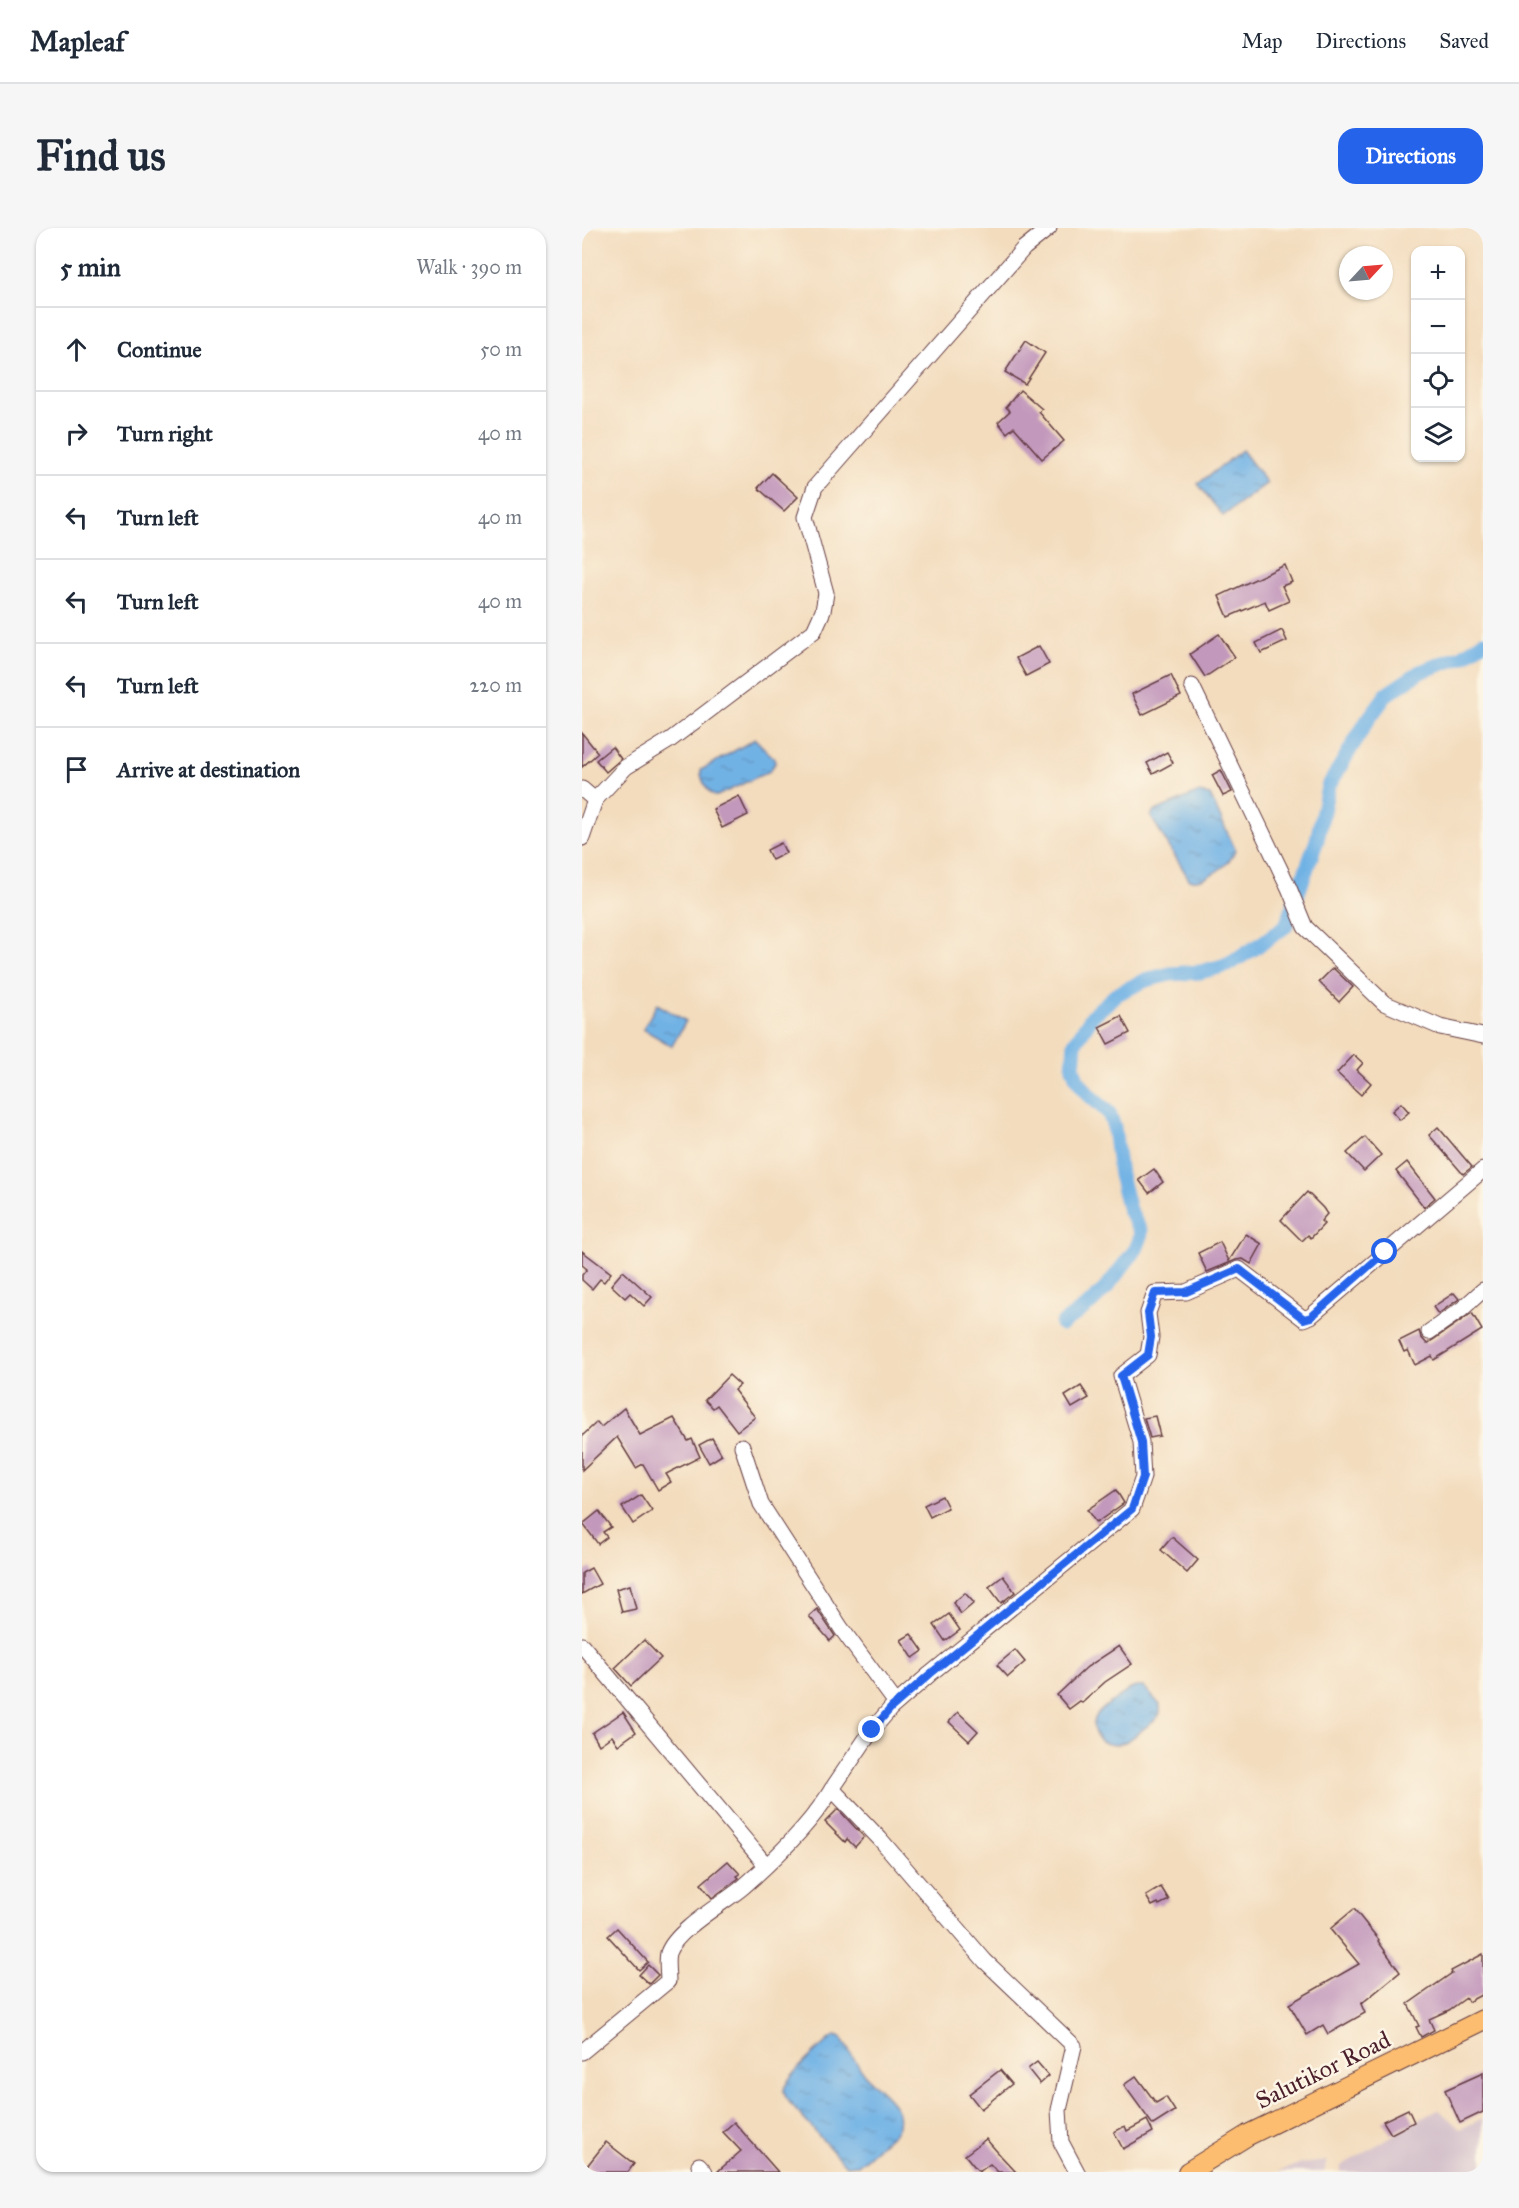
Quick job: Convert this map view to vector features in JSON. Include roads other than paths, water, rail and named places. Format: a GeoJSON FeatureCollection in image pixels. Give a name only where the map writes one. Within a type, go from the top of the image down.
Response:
{"type":"FeatureCollection","features":[{"type":"Feature","properties":{"kind":"main road","name":"Salutikor Road"},"geometry":{"type":"LineString","coordinates":[[1188,2172],[1248,2135],[1483,2020]]}},
{"type":"Feature","properties":{"kind":"street"},"geometry":{"type":"LineString","coordinates":[[582,838],[595,800],[626,767],[670,740],[814,631],[823,611],[826,593],[805,517],[815,487],[1017,256],[1049,228]]}},
{"type":"Feature","properties":{"kind":"street"},"geometry":{"type":"LineString","coordinates":[[1192,686],[1305,927],[1384,1003],[1440,1027],[1483,1036]]}},
{"type":"Feature","properties":{"kind":"street"},"geometry":{"type":"LineString","coordinates":[[582,789],[595,800]]}},
{"type":"Feature","properties":{"kind":"street"},"geometry":{"type":"LineString","coordinates":[[582,2052],[668,1981],[668,1953],[685,1930],[742,1887],[820,1809],[872,1730],[896,1703],[1132,1509],[1143,1477],[1141,1442],[1121,1376],[1148,1355],[1151,1337],[1148,1313],[1155,1293],[1186,1292],[1239,1269],[1304,1319],[1311,1317],[1483,1170]]}},
{"type":"Feature","properties":{"kind":"street"},"geometry":{"type":"LineString","coordinates":[[1429,1332],[1462,1309],[1483,1290]]}},
{"type":"Feature","properties":{"kind":"street"},"geometry":{"type":"LineString","coordinates":[[742,1446],[761,1504],[841,1628],[896,1703]]}},
{"type":"Feature","properties":{"kind":"street"},"geometry":{"type":"LineString","coordinates":[[582,1645],[766,1865]]}},
{"type":"Feature","properties":{"kind":"street"},"geometry":{"type":"LineString","coordinates":[[832,1789],[880,1839],[985,1961],[1074,2046],[1059,2110],[1061,2142],[1077,2172]]}},
{"type":"Feature","properties":{"kind":"water"},"geometry":{"type":"Polygon","coordinates":[[[1242,450],[1267,483],[1223,516],[1198,484],[1242,450]]]}},
{"type":"Feature","properties":{"kind":"water"},"geometry":{"type":"Polygon","coordinates":[[[755,739],[774,758],[775,763],[770,771],[714,796],[704,784],[701,770],[755,739]]]}},
{"type":"Feature","properties":{"kind":"water"},"geometry":{"type":"Polygon","coordinates":[[[1197,793],[1210,795],[1235,849],[1229,860],[1216,872],[1195,880],[1189,879],[1151,817],[1153,812],[1197,793]]]}},
{"type":"Feature","properties":{"kind":"water"},"geometry":{"type":"Polygon","coordinates":[[[657,1004],[686,1021],[672,1046],[643,1029],[657,1004]]]}},
{"type":"Feature","properties":{"kind":"water"},"geometry":{"type":"Polygon","coordinates":[[[1137,1687],[1144,1687],[1160,1705],[1157,1718],[1122,1743],[1116,1745],[1103,1742],[1095,1734],[1093,1728],[1097,1715],[1112,1701],[1137,1687]]]}},
{"type":"Feature","properties":{"kind":"water"},"geometry":{"type":"Polygon","coordinates":[[[835,2036],[841,2038],[864,2074],[890,2099],[898,2114],[899,2122],[896,2131],[858,2165],[846,2166],[787,2100],[784,2092],[785,2085],[795,2072],[835,2036]]]}},
{"type":"Feature","properties":{"kind":"waterway"},"geometry":{"type":"LineString","coordinates":[[1062,1324],[1092,1302],[1106,1288],[1136,1249],[1141,1232],[1129,1210],[1120,1175],[1114,1127],[1109,1113],[1088,1094],[1077,1079],[1073,1068],[1075,1043],[1093,1015],[1117,994],[1146,980],[1170,974],[1200,972],[1227,965],[1286,926],[1317,840],[1328,787],[1367,721],[1387,694],[1420,672],[1463,656],[1483,642]]}}]}
